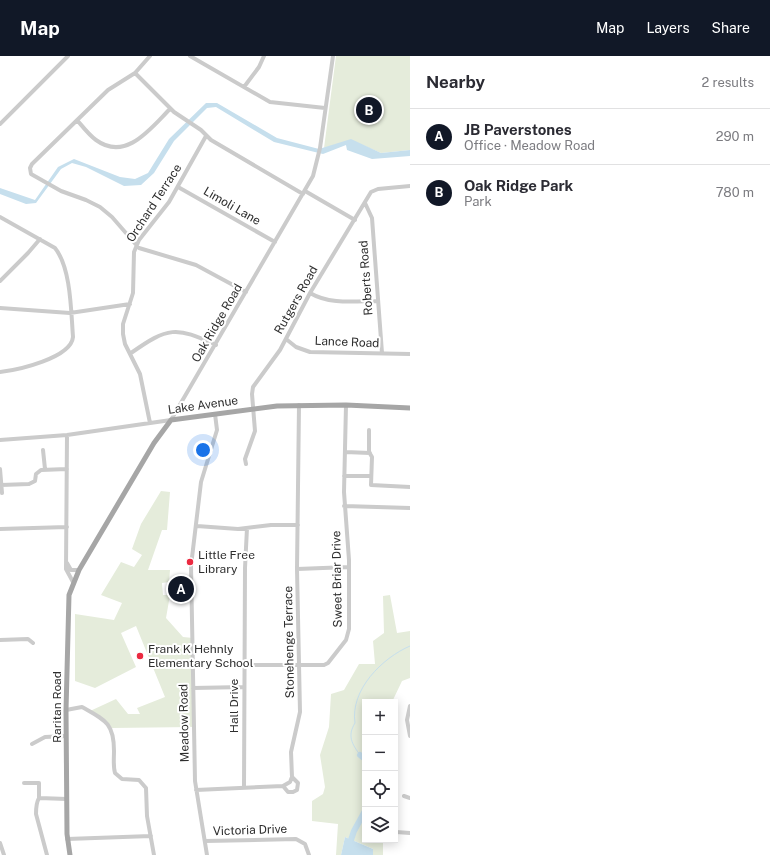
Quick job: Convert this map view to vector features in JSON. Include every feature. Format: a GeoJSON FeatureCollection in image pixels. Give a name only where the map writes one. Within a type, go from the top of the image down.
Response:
{"type":"FeatureCollection","features":[{"type":"Feature","properties":{"kind":"main road","name":"Lake Avenue"},"geometry":{"type":"LineString","coordinates":[[171,420],[254,408],[299,405],[346,405],[410,408]]}},
{"type":"Feature","properties":{"kind":"main road","name":"Oak Ridge Road"},"geometry":{"type":"LineString","coordinates":[[73,582],[154,443],[171,420]]}},
{"type":"Feature","properties":{"kind":"main road","name":"Raritan Road"},"geometry":{"type":"LineString","coordinates":[[70,855],[67,839],[66,710],[68,605],[73,582]]}},
{"type":"Feature","properties":{"kind":"street"},"geometry":{"type":"LineString","coordinates":[[0,124],[68,56]]}},
{"type":"Feature","properties":{"kind":"street"},"geometry":{"type":"LineString","coordinates":[[150,56],[135,73],[108,90],[77,120],[31,166],[31,174],[52,186],[100,208],[112,217],[136,246],[145,251],[196,265],[246,292]]}},
{"type":"Feature","properties":{"kind":"street"},"geometry":{"type":"LineString","coordinates":[[190,56],[270,102],[325,108]]}},
{"type":"Feature","properties":{"kind":"street"},"geometry":{"type":"LineString","coordinates":[[244,87],[264,56]]}},
{"type":"Feature","properties":{"kind":"street","name":"Oak Ridge Road"},"geometry":{"type":"LineString","coordinates":[[171,420],[216,345],[315,172],[320,148],[333,56]]}},
{"type":"Feature","properties":{"kind":"street"},"geometry":{"type":"LineString","coordinates":[[135,73],[170,109],[206,136],[304,193],[355,220]]}},
{"type":"Feature","properties":{"kind":"street"},"geometry":{"type":"LineString","coordinates":[[77,120],[98,142],[108,146],[123,147],[140,139],[170,109]]}},
{"type":"Feature","properties":{"kind":"street","name":"Orchard Terrace"},"geometry":{"type":"LineString","coordinates":[[150,422],[140,374],[131,353],[125,344],[122,330],[130,304],[134,281],[134,252],[136,246],[162,212],[178,187],[206,136]]}},
{"type":"Feature","properties":{"kind":"street","name":"Rutgers Road"},"geometry":{"type":"LineString","coordinates":[[246,464],[255,430],[252,394],[253,388],[286,340],[310,294],[371,192],[375,190],[410,186]]}},
{"type":"Feature","properties":{"kind":"street","name":"Limoli Lane"},"geometry":{"type":"LineString","coordinates":[[178,187],[275,242]]}},
{"type":"Feature","properties":{"kind":"street","name":"Roberts Road"},"geometry":{"type":"LineString","coordinates":[[365,203],[372,218],[382,354]]}},
{"type":"Feature","properties":{"kind":"street"},"geometry":{"type":"LineString","coordinates":[[0,372],[33,364],[65,351],[73,341],[71,312],[63,262],[54,248],[1,217]]}},
{"type":"Feature","properties":{"kind":"street"},"geometry":{"type":"LineString","coordinates":[[0,281],[40,239]]}},
{"type":"Feature","properties":{"kind":"street"},"geometry":{"type":"LineString","coordinates":[[310,294],[317,298],[331,300],[378,301]]}},
{"type":"Feature","properties":{"kind":"street"},"geometry":{"type":"LineString","coordinates":[[0,308],[71,312],[130,304]]}},
{"type":"Feature","properties":{"kind":"street"},"geometry":{"type":"LineString","coordinates":[[131,353],[157,336],[173,331],[187,332],[216,345]]}},
{"type":"Feature","properties":{"kind":"street","name":"Lance Road"},"geometry":{"type":"LineString","coordinates":[[286,340],[302,350],[310,352],[410,354]]}},
{"type":"Feature","properties":{"kind":"street","name":"Stonehenge Terrace"},"geometry":{"type":"LineString","coordinates":[[283,786],[288,792],[297,790],[297,781],[292,777],[291,752],[300,712],[297,569],[299,405]]}},
{"type":"Feature","properties":{"kind":"street","name":"Sweet Briar Drive"},"geometry":{"type":"LineString","coordinates":[[244,665],[326,664],[346,640],[349,629],[349,566],[344,506],[346,405]]}},
{"type":"Feature","properties":{"kind":"street","name":"Meadow Road"},"geometry":{"type":"LineString","coordinates":[[207,855],[196,790],[192,566],[202,482],[217,430],[215,414]]}},
{"type":"Feature","properties":{"kind":"street","name":"Lake Avenue"},"geometry":{"type":"LineString","coordinates":[[0,440],[67,435],[171,420]]}},
{"type":"Feature","properties":{"kind":"street"},"geometry":{"type":"LineString","coordinates":[[370,430],[370,453],[372,457],[370,476],[371,485],[410,487]]}},
{"type":"Feature","properties":{"kind":"street"},"geometry":{"type":"LineString","coordinates":[[67,435],[66,569],[73,582]]}},
{"type":"Feature","properties":{"kind":"street"},"geometry":{"type":"LineString","coordinates":[[43,450],[45,469]]}},
{"type":"Feature","properties":{"kind":"street"},"geometry":{"type":"LineString","coordinates":[[344,452],[370,453]]}},
{"type":"Feature","properties":{"kind":"street"},"geometry":{"type":"LineString","coordinates":[[0,469],[2,493]]}},
{"type":"Feature","properties":{"kind":"street"},"geometry":{"type":"LineString","coordinates":[[1,485],[32,483],[38,472],[45,469],[67,469]]}},
{"type":"Feature","properties":{"kind":"street"},"geometry":{"type":"LineString","coordinates":[[344,476],[370,476]]}},
{"type":"Feature","properties":{"kind":"street"},"geometry":{"type":"LineString","coordinates":[[344,506],[410,508]]}},
{"type":"Feature","properties":{"kind":"street"},"geometry":{"type":"LineString","coordinates":[[197,526],[247,528],[271,525],[298,525]]}},
{"type":"Feature","properties":{"kind":"street"},"geometry":{"type":"LineString","coordinates":[[0,529],[67,527]]}},
{"type":"Feature","properties":{"kind":"street","name":"Hall Drive"},"geometry":{"type":"LineString","coordinates":[[244,788],[244,665],[247,528]]}},
{"type":"Feature","properties":{"kind":"street"},"geometry":{"type":"LineString","coordinates":[[67,560],[71,570],[79,570]]}},
{"type":"Feature","properties":{"kind":"street"},"geometry":{"type":"LineString","coordinates":[[297,569],[349,566]]}},
{"type":"Feature","properties":{"kind":"street"},"geometry":{"type":"LineString","coordinates":[[0,640],[28,639],[33,643]]}},
{"type":"Feature","properties":{"kind":"street"},"geometry":{"type":"LineString","coordinates":[[193,688],[244,687]]}},
{"type":"Feature","properties":{"kind":"street"},"geometry":{"type":"LineString","coordinates":[[66,710],[82,706],[104,719],[109,725],[114,739],[114,771],[122,779],[139,780],[146,788],[147,816],[154,855]]}},
{"type":"Feature","properties":{"kind":"street"},"geometry":{"type":"LineString","coordinates":[[410,706],[407,720],[410,736]]}},
{"type":"Feature","properties":{"kind":"street"},"geometry":{"type":"LineString","coordinates":[[32,744],[45,737],[66,736]]}},
{"type":"Feature","properties":{"kind":"street"},"geometry":{"type":"LineString","coordinates":[[196,790],[283,786],[290,782],[292,777]]}},
{"type":"Feature","properties":{"kind":"street"},"geometry":{"type":"LineString","coordinates":[[24,783],[39,783],[39,798],[36,807],[36,814],[47,855]]}},
{"type":"Feature","properties":{"kind":"street"},"geometry":{"type":"LineString","coordinates":[[404,796],[410,798]]}},
{"type":"Feature","properties":{"kind":"street"},"geometry":{"type":"LineString","coordinates":[[39,798],[67,799]]}},
{"type":"Feature","properties":{"kind":"street"},"geometry":{"type":"LineString","coordinates":[[398,832],[410,833]]}},
{"type":"Feature","properties":{"kind":"street"},"geometry":{"type":"LineString","coordinates":[[67,839],[150,836]]}},
{"type":"Feature","properties":{"kind":"street","name":"Victoria Drive"},"geometry":{"type":"LineString","coordinates":[[205,841],[296,839],[305,844],[309,855]]}},
{"type":"Feature","properties":{"kind":"street"},"geometry":{"type":"LineString","coordinates":[[0,843],[4,855]]}},
{"type":"Feature","properties":{"kind":"green space"},"geometry":{"type":"Polygon","coordinates":[[[336,56],[410,56],[410,150],[381,153],[351,140],[324,148],[336,56]]]}},
{"type":"Feature","properties":{"kind":"green space"},"geometry":{"type":"Polygon","coordinates":[[[161,491],[170,492],[167,530],[162,530],[148,570],[170,570],[169,582],[162,583],[163,595],[170,595],[166,618],[183,637],[193,638],[193,727],[112,728],[90,711],[116,699],[128,714],[140,714],[137,708],[165,697],[136,626],[121,633],[136,667],[95,688],[75,681],[75,614],[114,620],[122,603],[101,595],[121,562],[134,567],[142,555],[132,549],[141,524],[161,491]]]}},
{"type":"Feature","properties":{"kind":"green space"},"geometry":{"type":"Polygon","coordinates":[[[390,595],[397,633],[410,631],[410,678],[402,681],[393,699],[362,699],[362,843],[383,843],[383,855],[373,855],[373,849],[345,837],[341,855],[336,855],[338,824],[312,821],[312,801],[323,794],[325,787],[320,755],[329,727],[331,694],[344,690],[359,664],[375,664],[373,641],[384,633],[383,596],[390,595]]]}},
{"type":"Feature","properties":{"kind":"water"},"geometry":{"type":"Polygon","coordinates":[[[206,103],[217,103],[277,138],[319,149],[351,139],[381,153],[410,150],[410,156],[372,159],[347,150],[346,145],[323,154],[274,142],[216,107],[207,108],[174,141],[154,173],[141,185],[124,186],[86,167],[72,163],[61,169],[36,203],[26,204],[0,194],[0,188],[35,200],[58,167],[74,159],[120,177],[135,179],[148,173],[169,139],[206,103]]]}},
{"type":"Feature","properties":{"kind":"water"},"geometry":{"type":"Polygon","coordinates":[[[345,837],[373,849],[373,855],[341,855],[345,837]]]}},
{"type":"Feature","properties":{"kind":"waterway"},"geometry":{"type":"LineString","coordinates":[[360,755],[353,743],[351,732],[355,723],[355,711],[358,699],[363,687],[370,677],[389,658],[410,646]]}},
{"type":"Feature","properties":{"kind":"waterway"},"geometry":{"type":"LineString","coordinates":[[346,855],[354,831],[362,816]]}},
{"type":"Feature","properties":{"kind":"place","name":"Oak Ridge Park"},"geometry":{"type":"Point","coordinates":[369,110]}},
{"type":"Feature","properties":{"kind":"place","name":"Little Free Library"},"geometry":{"type":"Point","coordinates":[190,562]}},
{"type":"Feature","properties":{"kind":"place","name":"JB Paverstones"},"geometry":{"type":"Point","coordinates":[181,589]}},
{"type":"Feature","properties":{"kind":"place","name":"Frank K Hehnly Elementary School"},"geometry":{"type":"Point","coordinates":[140,656]}}]}
